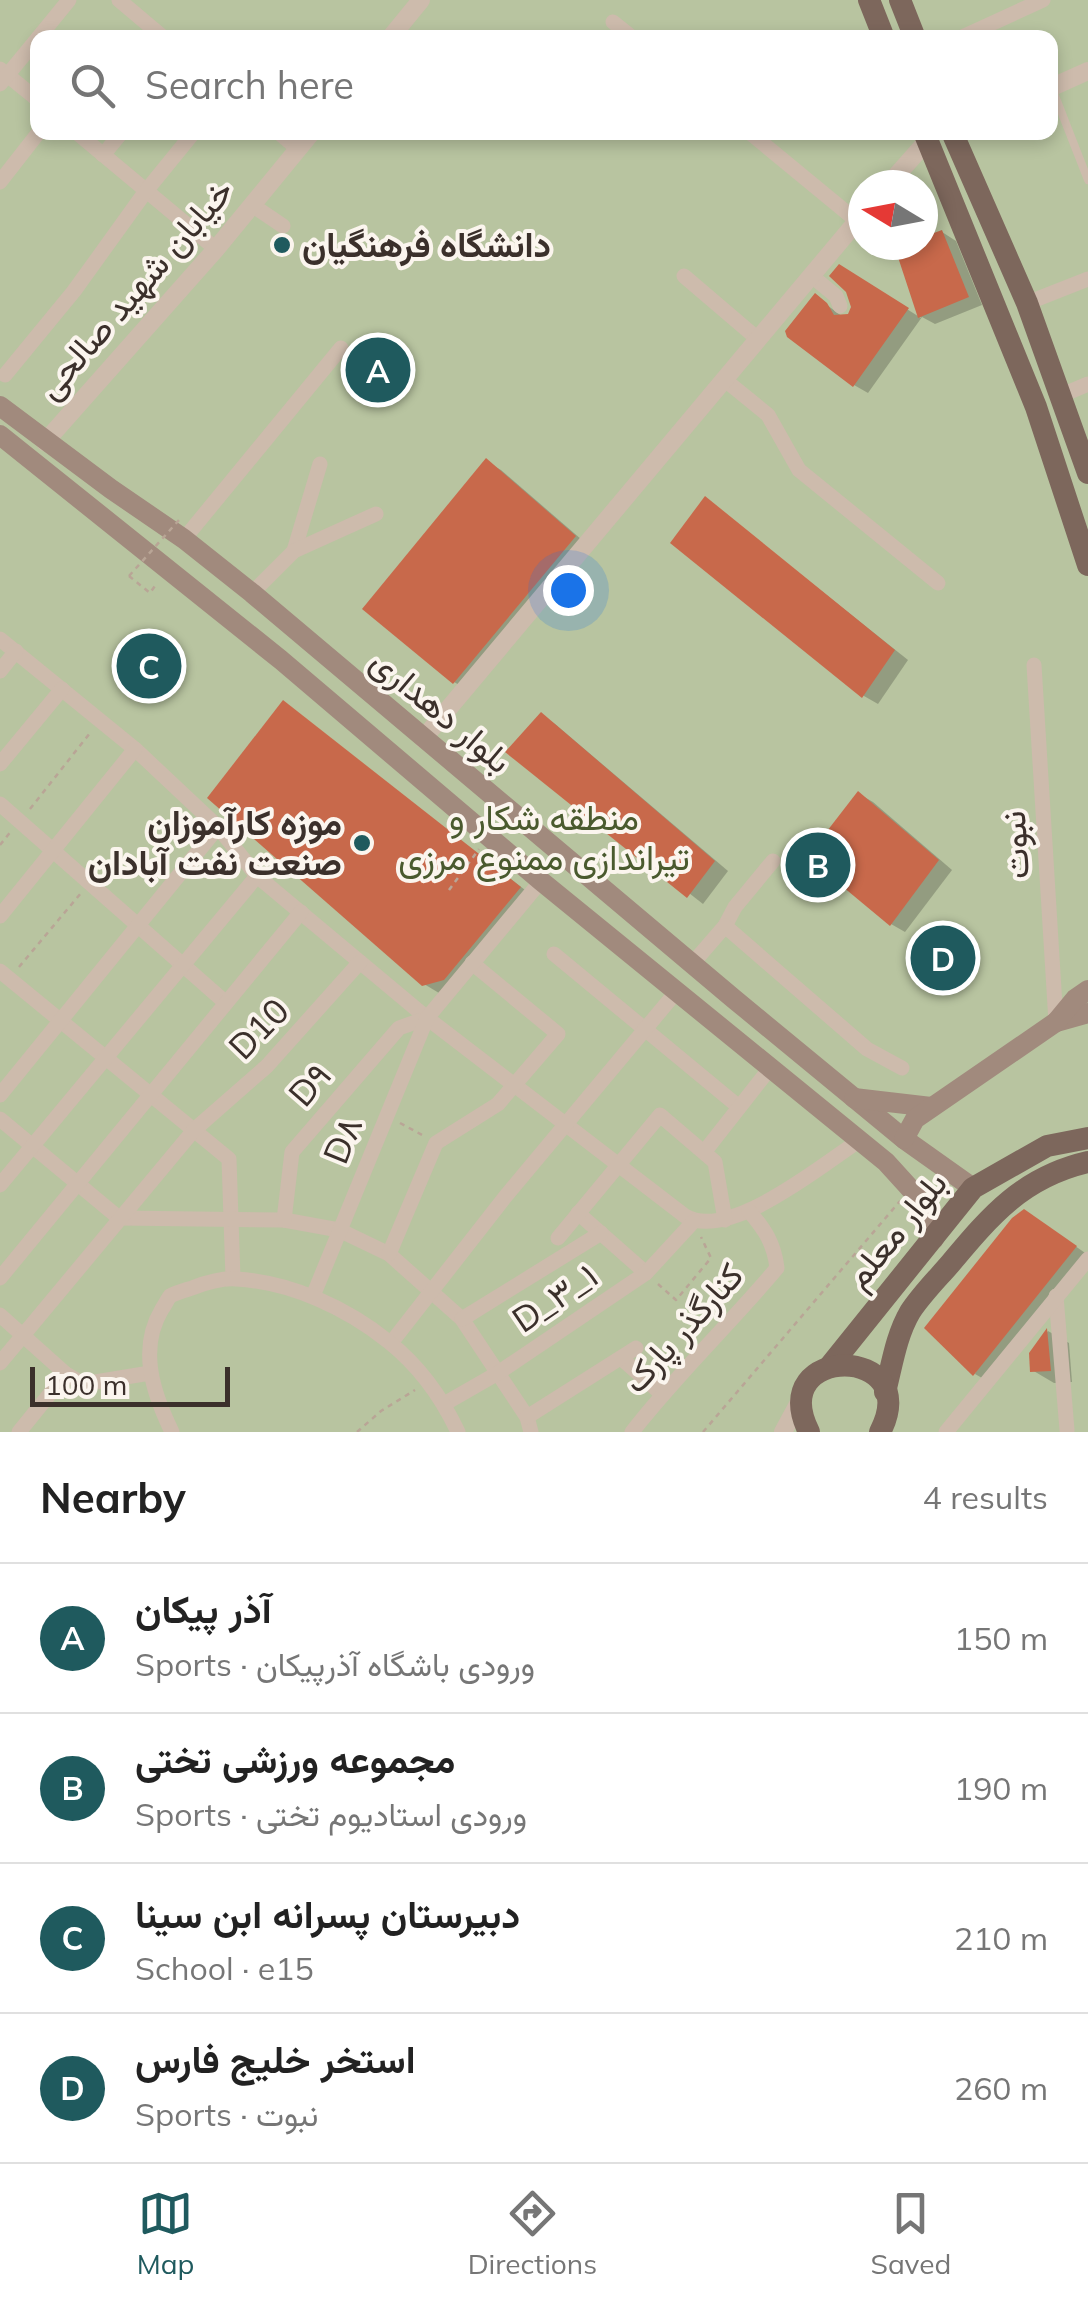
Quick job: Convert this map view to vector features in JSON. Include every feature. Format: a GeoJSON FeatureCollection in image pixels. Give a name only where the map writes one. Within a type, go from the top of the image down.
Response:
{"type":"FeatureCollection","features":[{"type":"Feature","properties":{"kind":"main road"},"geometry":{"type":"LineString","coordinates":[[869,0],[881,30]]}},
{"type":"Feature","properties":{"kind":"main road"},"geometry":{"type":"LineString","coordinates":[[900,0],[912,30]]}},
{"type":"Feature","properties":{"kind":"main road"},"geometry":{"type":"LineString","coordinates":[[926,140],[1036,406],[1088,565]]}},
{"type":"Feature","properties":{"kind":"main road"},"geometry":{"type":"LineString","coordinates":[[955,140],[1026,302],[1088,474]]}},
{"type":"Feature","properties":{"kind":"main road"},"geometry":{"type":"LineString","coordinates":[[1022,374],[1038,375],[1049,364]]}},
{"type":"Feature","properties":{"kind":"main road"},"geometry":{"type":"LineString","coordinates":[[1036,406],[1047,397],[1062,395]]}},
{"type":"Feature","properties":{"kind":"main road","name":"بلوار دهداری"},"geometry":{"type":"LineString","coordinates":[[0,406],[45,442],[182,529],[300,634],[734,999],[904,1139],[974,1188]]}},
{"type":"Feature","properties":{"kind":"main road","name":"بلوار دهداری"},"geometry":{"type":"LineString","coordinates":[[0,435],[281,660],[541,881],[886,1162],[916,1195],[934,1239]]}},
{"type":"Feature","properties":{"kind":"main road"},"geometry":{"type":"LineString","coordinates":[[248,634],[270,608]]}},
{"type":"Feature","properties":{"kind":"main road"},"geometry":{"type":"LineString","coordinates":[[281,660],[300,634]]}},
{"type":"Feature","properties":{"kind":"main road"},"geometry":{"type":"LineString","coordinates":[[904,1139],[915,1119],[1056,1022],[1088,990]]}},
{"type":"Feature","properties":{"kind":"main road"},"geometry":{"type":"LineString","coordinates":[[715,1022],[734,999]]}},
{"type":"Feature","properties":{"kind":"main road"},"geometry":{"type":"LineString","coordinates":[[1056,1022],[1088,1012]]}},
{"type":"Feature","properties":{"kind":"main road"},"geometry":{"type":"LineString","coordinates":[[854,1098],[930,1107]]}},
{"type":"Feature","properties":{"kind":"main road","name":"بلوار معلم"},"geometry":{"type":"LineString","coordinates":[[803,1394],[809,1382],[830,1366],[974,1188],[1047,1146],[1088,1138]]}},
{"type":"Feature","properties":{"kind":"main road","name":"بلوار معلم"},"geometry":{"type":"LineString","coordinates":[[880,1432],[886,1418],[885,1392],[898,1340],[911,1310],[982,1226],[1026,1186],[1058,1169],[1088,1162]]}},
{"type":"Feature","properties":{"kind":"main road"},"geometry":{"type":"LineString","coordinates":[[974,1188],[982,1226]]}},
{"type":"Feature","properties":{"kind":"main road"},"geometry":{"type":"LineString","coordinates":[[830,1366],[852,1364],[863,1368],[880,1382],[885,1392]]}},
{"type":"Feature","properties":{"kind":"main road"},"geometry":{"type":"LineString","coordinates":[[803,1394],[804,1420],[810,1432]]}},
{"type":"Feature","properties":{"kind":"street"},"geometry":{"type":"LineString","coordinates":[[45,30],[69,0]]}},
{"type":"Feature","properties":{"kind":"street"},"geometry":{"type":"LineString","coordinates":[[119,0],[143,30]]}},
{"type":"Feature","properties":{"kind":"street"},"geometry":{"type":"LineString","coordinates":[[397,30],[421,0]]}},
{"type":"Feature","properties":{"kind":"street"},"geometry":{"type":"LineString","coordinates":[[978,30],[1044,0]]}},
{"type":"Feature","properties":{"kind":"street"},"geometry":{"type":"LineString","coordinates":[[613,22],[623,30]]}},
{"type":"Feature","properties":{"kind":"street"},"geometry":{"type":"LineString","coordinates":[[30,46],[2,76],[30,95]]}},
{"type":"Feature","properties":{"kind":"street"},"geometry":{"type":"LineString","coordinates":[[1058,85],[1088,71]]}},
{"type":"Feature","properties":{"kind":"street"},"geometry":{"type":"LineString","coordinates":[[0,182],[33,140]]}},
{"type":"Feature","properties":{"kind":"street"},"geometry":{"type":"LineString","coordinates":[[85,140],[216,249]]}},
{"type":"Feature","properties":{"kind":"street"},"geometry":{"type":"LineString","coordinates":[[103,155],[115,140]]}},
{"type":"Feature","properties":{"kind":"street"},"geometry":{"type":"LineString","coordinates":[[5,374],[74,291],[146,190],[187,140]]}},
{"type":"Feature","properties":{"kind":"street"},"geometry":{"type":"LineString","coordinates":[[287,140],[298,149]]}},
{"type":"Feature","properties":{"kind":"street","name":"خیابان شهید صالحی"},"geometry":{"type":"LineString","coordinates":[[45,442],[216,249],[305,140]]}},
{"type":"Feature","properties":{"kind":"street"},"geometry":{"type":"LineString","coordinates":[[759,140],[848,208]]}},
{"type":"Feature","properties":{"kind":"street"},"geometry":{"type":"LineString","coordinates":[[900,170],[923,140]]}},
{"type":"Feature","properties":{"kind":"street"},"geometry":{"type":"LineString","coordinates":[[252,206],[283,226]]}},
{"type":"Feature","properties":{"kind":"street"},"geometry":{"type":"LineString","coordinates":[[423,738],[848,232]]}},
{"type":"Feature","properties":{"kind":"street"},"geometry":{"type":"LineString","coordinates":[[684,276],[759,340]]}},
{"type":"Feature","properties":{"kind":"street"},"geometry":{"type":"LineString","coordinates":[[813,276],[836,296],[840,306]]}},
{"type":"Feature","properties":{"kind":"street"},"geometry":{"type":"LineString","coordinates":[[1026,302],[1088,279]]}},
{"type":"Feature","properties":{"kind":"street"},"geometry":{"type":"LineString","coordinates":[[182,529],[341,348]]}},
{"type":"Feature","properties":{"kind":"street"},"geometry":{"type":"LineString","coordinates":[[725,380],[768,415],[799,470],[938,583]]}},
{"type":"Feature","properties":{"kind":"street"},"geometry":{"type":"LineString","coordinates":[[1062,395],[1088,384]]}},
{"type":"Feature","properties":{"kind":"street"},"geometry":{"type":"LineString","coordinates":[[294,551],[320,464]]}},
{"type":"Feature","properties":{"kind":"street"},"geometry":{"type":"LineString","coordinates":[[252,593],[294,551],[376,514]]}},
{"type":"Feature","properties":{"kind":"street"},"geometry":{"type":"LineString","coordinates":[[0,638],[136,749],[218,827],[258,876],[300,912],[427,1018],[694,1222],[724,1220],[749,1212],[860,1140]]}},
{"type":"Feature","properties":{"kind":"street"},"geometry":{"type":"LineString","coordinates":[[0,670],[16,652]]}},
{"type":"Feature","properties":{"kind":"street","name":"نبوت"},"geometry":{"type":"LineString","coordinates":[[1034,665],[1056,1022]]}},
{"type":"Feature","properties":{"kind":"street"},"geometry":{"type":"LineString","coordinates":[[0,764],[62,689]]}},
{"type":"Feature","properties":{"kind":"street"},"geometry":{"type":"LineString","coordinates":[[0,916],[136,749]]}},
{"type":"Feature","properties":{"kind":"street"},"geometry":{"type":"LineString","coordinates":[[0,804],[226,1002]]}},
{"type":"Feature","properties":{"kind":"street"},"geometry":{"type":"LineString","coordinates":[[0,1094],[218,827]]}},
{"type":"Feature","properties":{"kind":"street"},"geometry":{"type":"LineString","coordinates":[[692,964],[773,861]]}},
{"type":"Feature","properties":{"kind":"street"},"geometry":{"type":"LineString","coordinates":[[0,1185],[258,876]]}},
{"type":"Feature","properties":{"kind":"street"},"geometry":{"type":"LineString","coordinates":[[427,1018],[541,881]]}},
{"type":"Feature","properties":{"kind":"street"},"geometry":{"type":"LineString","coordinates":[[0,1278],[300,912]]}},
{"type":"Feature","properties":{"kind":"street"},"geometry":{"type":"LineString","coordinates":[[725,926],[867,1049],[902,1068]]}},
{"type":"Feature","properties":{"kind":"street"},"geometry":{"type":"LineString","coordinates":[[554,954],[739,1107]]}},
{"type":"Feature","properties":{"kind":"street","name":"D10"},"geometry":{"type":"LineString","coordinates":[[0,1364],[194,1130],[267,1066],[360,962]]}},
{"type":"Feature","properties":{"kind":"street"},"geometry":{"type":"LineString","coordinates":[[389,1254],[436,1143],[498,1104],[558,1034],[472,964]]}},
{"type":"Feature","properties":{"kind":"street"},"geometry":{"type":"LineString","coordinates":[[5,975],[229,1159],[233,1278]]}},
{"type":"Feature","properties":{"kind":"street"},"geometry":{"type":"LineString","coordinates":[[391,1343],[677,990]]}},
{"type":"Feature","properties":{"kind":"street","name":"D۸"},"geometry":{"type":"LineString","coordinates":[[313,1296],[427,1018]]}},
{"type":"Feature","properties":{"kind":"street","name":"D۹"},"geometry":{"type":"LineString","coordinates":[[284,1220],[292,1152],[399,1028],[427,1018]]}},
{"type":"Feature","properties":{"kind":"street"},"geometry":{"type":"LineString","coordinates":[[705,1151],[771,1067]]}},
{"type":"Feature","properties":{"kind":"street"},"geometry":{"type":"LineString","coordinates":[[558,1238],[660,1115],[715,1162],[724,1220]]}},
{"type":"Feature","properties":{"kind":"street"},"geometry":{"type":"LineString","coordinates":[[0,1119],[119,1218],[284,1220],[340,1230],[389,1254],[462,1319],[529,1424],[636,1348]]}},
{"type":"Feature","properties":{"kind":"street","name":"کنارگذر پارک"},"geometry":{"type":"LineString","coordinates":[[632,1432],[777,1268],[774,1247],[749,1212]]}},
{"type":"Feature","properties":{"kind":"street"},"geometry":{"type":"LineString","coordinates":[[578,1213],[646,1273]]}},
{"type":"Feature","properties":{"kind":"street","name":"D_۳_۱"},"geometry":{"type":"LineString","coordinates":[[444,1404],[498,1373],[646,1273],[694,1222]]}},
{"type":"Feature","properties":{"kind":"street"},"geometry":{"type":"LineString","coordinates":[[462,1319],[601,1233]]}},
{"type":"Feature","properties":{"kind":"street"},"geometry":{"type":"LineString","coordinates":[[946,1432],[1088,1259]]}},
{"type":"Feature","properties":{"kind":"street"},"geometry":{"type":"LineString","coordinates":[[172,1432],[150,1373],[148,1345],[152,1333],[170,1296],[233,1278],[313,1296],[391,1343],[430,1383],[458,1432]]}},
{"type":"Feature","properties":{"kind":"street"},"geometry":{"type":"LineString","coordinates":[[1056,1296],[1067,1430]]}},
{"type":"Feature","properties":{"kind":"street"},"geometry":{"type":"LineString","coordinates":[[0,1315],[66,1374],[84,1384],[150,1373]]}},
{"type":"Feature","properties":{"kind":"street"},"geometry":{"type":"LineString","coordinates":[[620,1358],[662,1394]]}},
{"type":"Feature","properties":{"kind":"street"},"geometry":{"type":"LineString","coordinates":[[19,1432],[66,1374]]}},
{"type":"Feature","properties":{"kind":"street"},"geometry":{"type":"LineString","coordinates":[[784,1432],[803,1394]]}},
{"type":"Feature","properties":{"kind":"lane"},"geometry":{"type":"LineString","coordinates":[[1058,105],[1088,180]]}},
{"type":"Feature","properties":{"kind":"path"},"geometry":{"type":"LineString","coordinates":[[150,593],[129,576],[182,529]]}},
{"type":"Feature","properties":{"kind":"path"},"geometry":{"type":"LineString","coordinates":[[20,820],[100,720]]}},
{"type":"Feature","properties":{"kind":"path"},"geometry":{"type":"LineString","coordinates":[[449,890],[489,836]]}},
{"type":"Feature","properties":{"kind":"path"},"geometry":{"type":"LineString","coordinates":[[5,975],[91,882]]}},
{"type":"Feature","properties":{"kind":"path"},"geometry":{"type":"LineString","coordinates":[[386,1115],[436,1143]]}},
{"type":"Feature","properties":{"kind":"path"},"geometry":{"type":"LineString","coordinates":[[703,1432],[911,1189]]}},
{"type":"Feature","properties":{"kind":"path"},"geometry":{"type":"LineString","coordinates":[[646,1273],[676,1300],[711,1258],[694,1222]]}},
{"type":"Feature","properties":{"kind":"path"},"geometry":{"type":"LineString","coordinates":[[357,1432],[396,1400],[430,1383]]}},
{"type":"Feature","properties":{"kind":"green space","name":"منطقه شکار و تیراندازی ممنوع مرزی"},"geometry":{"type":"Polygon","coordinates":[[[0,0],[1088,0],[1088,1432],[0,1432],[0,0]]]}},
{"type":"Feature","properties":{"kind":"building"},"geometry":{"type":"Polygon","coordinates":[[[942,230],[969,297],[918,318],[899,260],[938,260],[938,231],[942,230]]]}},
{"type":"Feature","properties":{"kind":"building"},"geometry":{"type":"Polygon","coordinates":[[[839,264],[909,308],[853,387],[787,337],[785,331],[815,293],[834,315],[848,314],[851,307],[846,292],[829,276],[839,264]]]}},
{"type":"Feature","properties":{"kind":"building"},"geometry":{"type":"Polygon","coordinates":[[[486,458],[576,536],[453,684],[362,609],[486,458]]]}},
{"type":"Feature","properties":{"kind":"building"},"geometry":{"type":"Polygon","coordinates":[[[705,496],[895,650],[862,698],[670,543],[705,496]]]}},
{"type":"Feature","properties":{"kind":"building","name":"موزه کارآموزان صنعت نفت آبادان"},"geometry":{"type":"Polygon","coordinates":[[[283,700],[521,887],[444,980],[422,986],[207,798],[283,700]]]}},
{"type":"Feature","properties":{"kind":"building"},"geometry":{"type":"Polygon","coordinates":[[[541,712],[715,861],[687,898],[505,752],[541,712]]]}},
{"type":"Feature","properties":{"kind":"building"},"geometry":{"type":"Polygon","coordinates":[[[858,791],[939,860],[890,926],[807,857],[858,791]]]}},
{"type":"Feature","properties":{"kind":"building"},"geometry":{"type":"Polygon","coordinates":[[[1024,1209],[1077,1246],[973,1376],[924,1328],[1012,1218],[1024,1209]]]}},
{"type":"Feature","properties":{"kind":"building"},"geometry":{"type":"Polygon","coordinates":[[[1047,1328],[1051,1371],[1030,1372],[1029,1353],[1047,1328]]]}},
{"type":"Feature","properties":{"kind":"place","name":"دانشگاه فرهنگیان"},"geometry":{"type":"Point","coordinates":[282,245]}},
{"type":"Feature","properties":{"kind":"place","name":"آذر پیکان"},"geometry":{"type":"Point","coordinates":[378,370]}},
{"type":"Feature","properties":{"kind":"place","name":"دبیرستان پسرانه ابن سینا"},"geometry":{"type":"Point","coordinates":[149,666]}},
{"type":"Feature","properties":{"kind":"place","name":"موزه کارآموزان صنعت نفت آبادان"},"geometry":{"type":"Point","coordinates":[362,843]}},
{"type":"Feature","properties":{"kind":"place","name":"مجموعه ورزشی تختی"},"geometry":{"type":"Point","coordinates":[818,865]}},
{"type":"Feature","properties":{"kind":"place","name":"استخر خلیج فارس"},"geometry":{"type":"Point","coordinates":[943,958]}}]}
